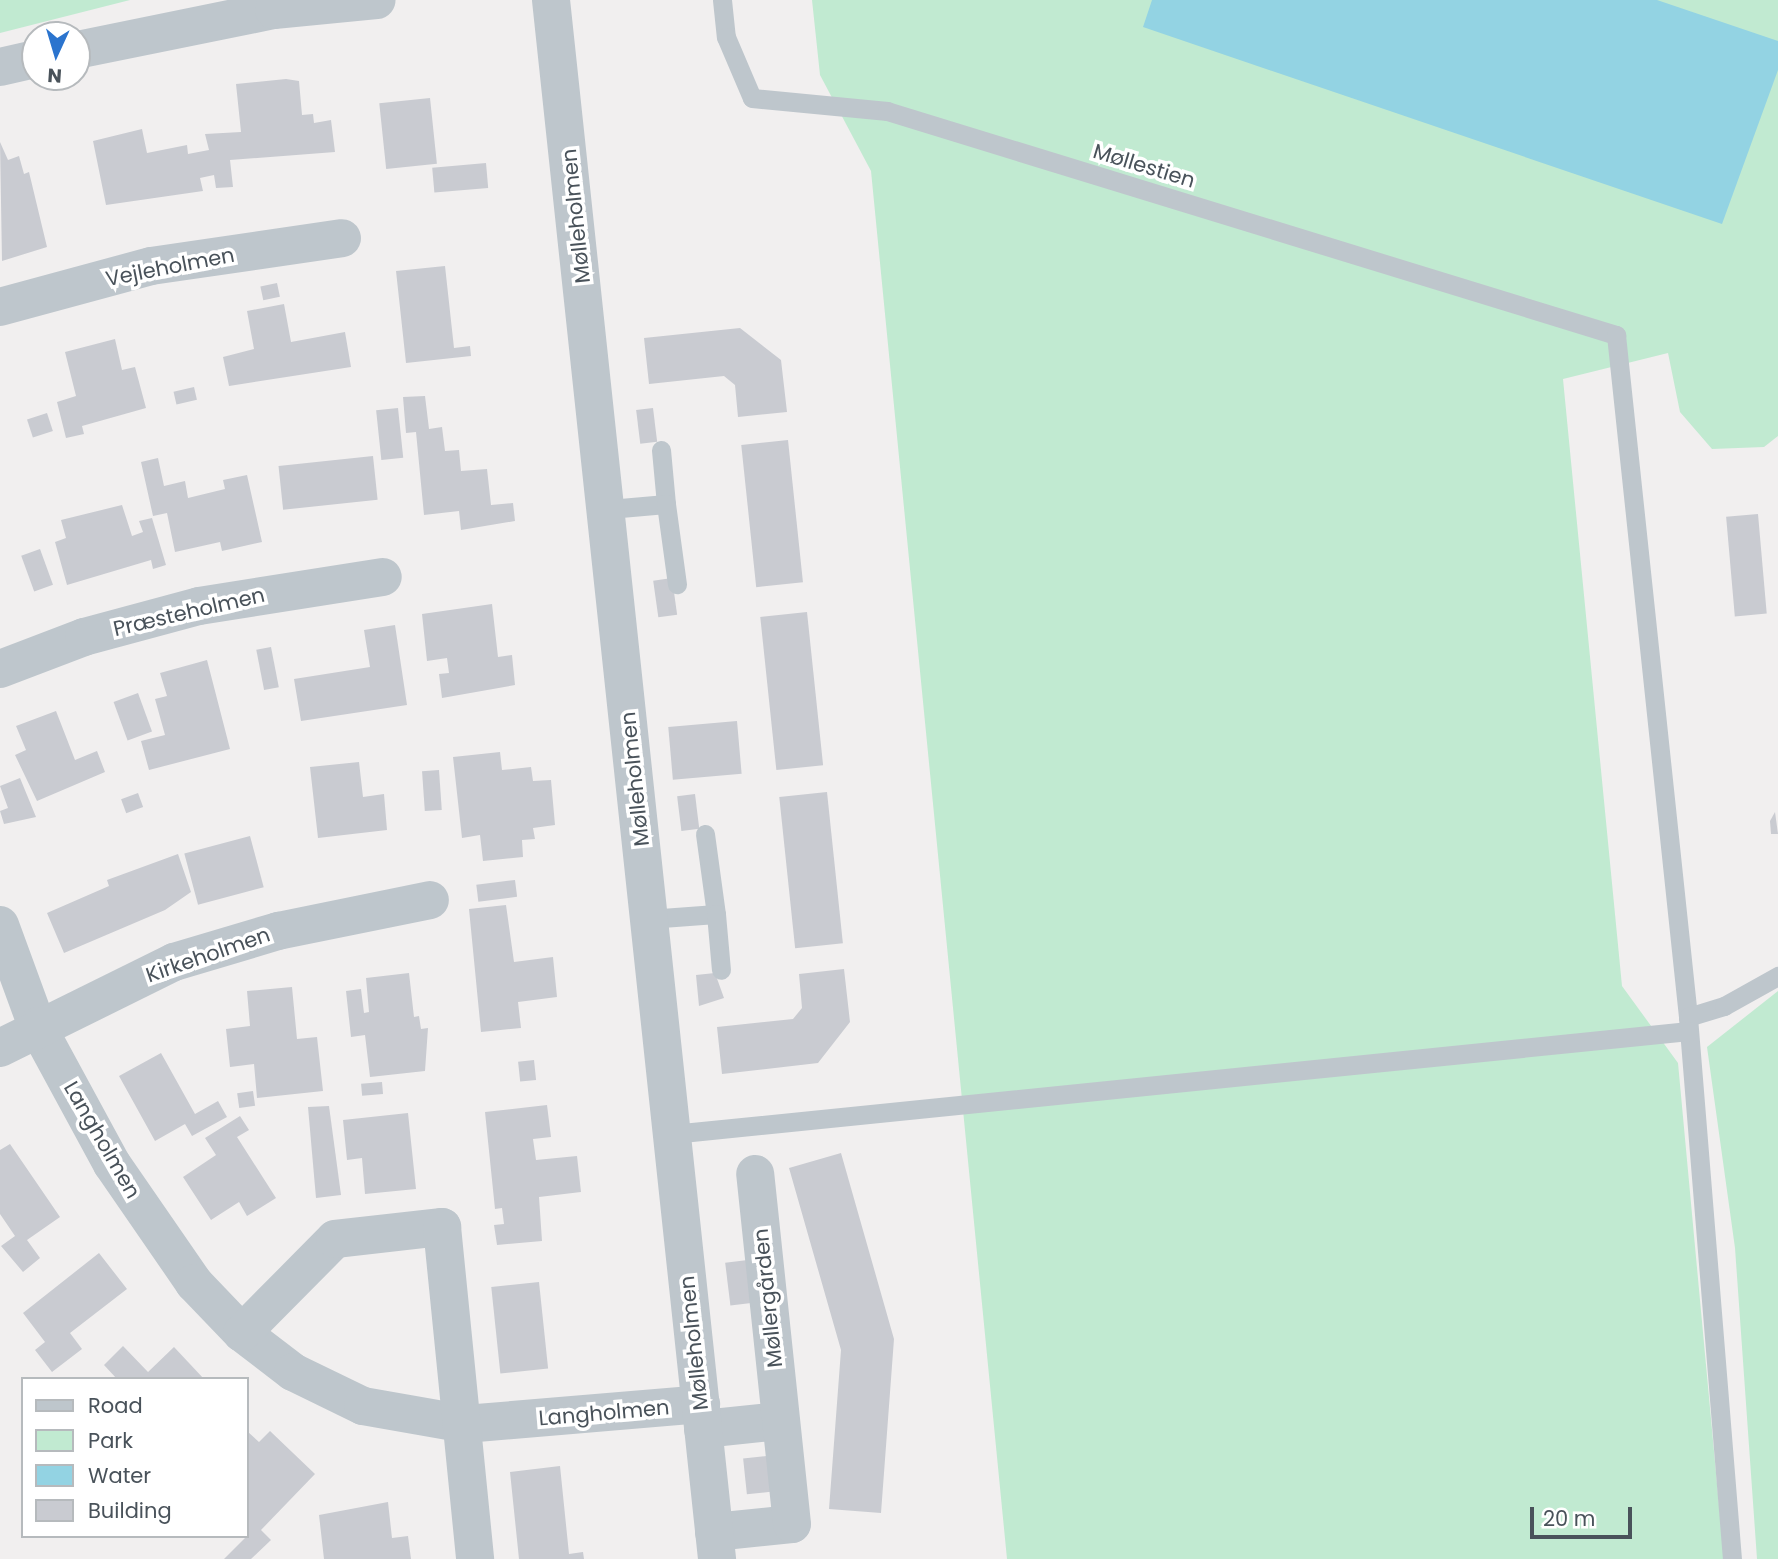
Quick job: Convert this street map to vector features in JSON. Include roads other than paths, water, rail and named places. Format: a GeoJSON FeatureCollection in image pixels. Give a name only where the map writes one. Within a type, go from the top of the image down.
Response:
{"type":"FeatureCollection","features":[{"type":"Feature","properties":{"kind":"street"},"geometry":{"type":"LineString","coordinates":[[91,47],[274,10],[377,0]]}},
{"type":"Feature","properties":{"kind":"street","name":"Mølleholmen"},"geometry":{"type":"LineString","coordinates":[[551,0],[609,509],[648,919],[716,1546]]}},
{"type":"Feature","properties":{"kind":"street"},"geometry":{"type":"LineString","coordinates":[[0,67],[21,62]]}},
{"type":"Feature","properties":{"kind":"street","name":"Vejleholmen"},"geometry":{"type":"LineString","coordinates":[[0,306],[152,266],[342,239]]}},
{"type":"Feature","properties":{"kind":"street","name":"Præsteholmen"},"geometry":{"type":"LineString","coordinates":[[0,669],[84,637],[199,606],[383,577]]}},
{"type":"Feature","properties":{"kind":"street","name":"Kirkeholmen"},"geometry":{"type":"LineString","coordinates":[[0,1048],[37,1026],[174,962],[278,931],[430,900]]}},
{"type":"Feature","properties":{"kind":"street","name":"Langholmen"},"geometry":{"type":"LineString","coordinates":[[0,925],[37,1026],[112,1164],[194,1283],[242,1333],[293,1372],[363,1406],[466,1424],[702,1416]]}},
{"type":"Feature","properties":{"kind":"street","name":"Møllergården"},"geometry":{"type":"LineString","coordinates":[[716,1546],[792,1524],[755,1174]]}},
{"type":"Feature","properties":{"kind":"street"},"geometry":{"type":"LineString","coordinates":[[242,1333],[335,1239],[442,1227],[466,1424],[475,1559]]}},
{"type":"Feature","properties":{"kind":"street"},"geometry":{"type":"LineString","coordinates":[[702,1416],[781,1421]]}},
{"type":"Feature","properties":{"kind":"lane","name":"Møllestien"},"geometry":{"type":"LineString","coordinates":[[722,0],[726,37],[752,98],[887,111],[1616,335],[1688,1024]]}},
{"type":"Feature","properties":{"kind":"lane"},"geometry":{"type":"LineString","coordinates":[[660,450],[677,584]]}},
{"type":"Feature","properties":{"kind":"lane"},"geometry":{"type":"LineString","coordinates":[[609,509],[666,504]]}},
{"type":"Feature","properties":{"kind":"lane"},"geometry":{"type":"LineString","coordinates":[[705,834],[721,970]]}},
{"type":"Feature","properties":{"kind":"lane"},"geometry":{"type":"LineString","coordinates":[[648,919],[716,914]]}},
{"type":"Feature","properties":{"kind":"lane"},"geometry":{"type":"LineString","coordinates":[[672,1134],[1688,1024],[1778,976]]}},
{"type":"Feature","properties":{"kind":"lane"},"geometry":{"type":"LineString","coordinates":[[1688,1024],[1732,1559]]}},
{"type":"Feature","properties":{"kind":"water"},"geometry":{"type":"Polygon","coordinates":[[[1152,0],[1657,0],[1778,41],[1778,70],[1722,224],[1143,27],[1152,0]]]}}]}
